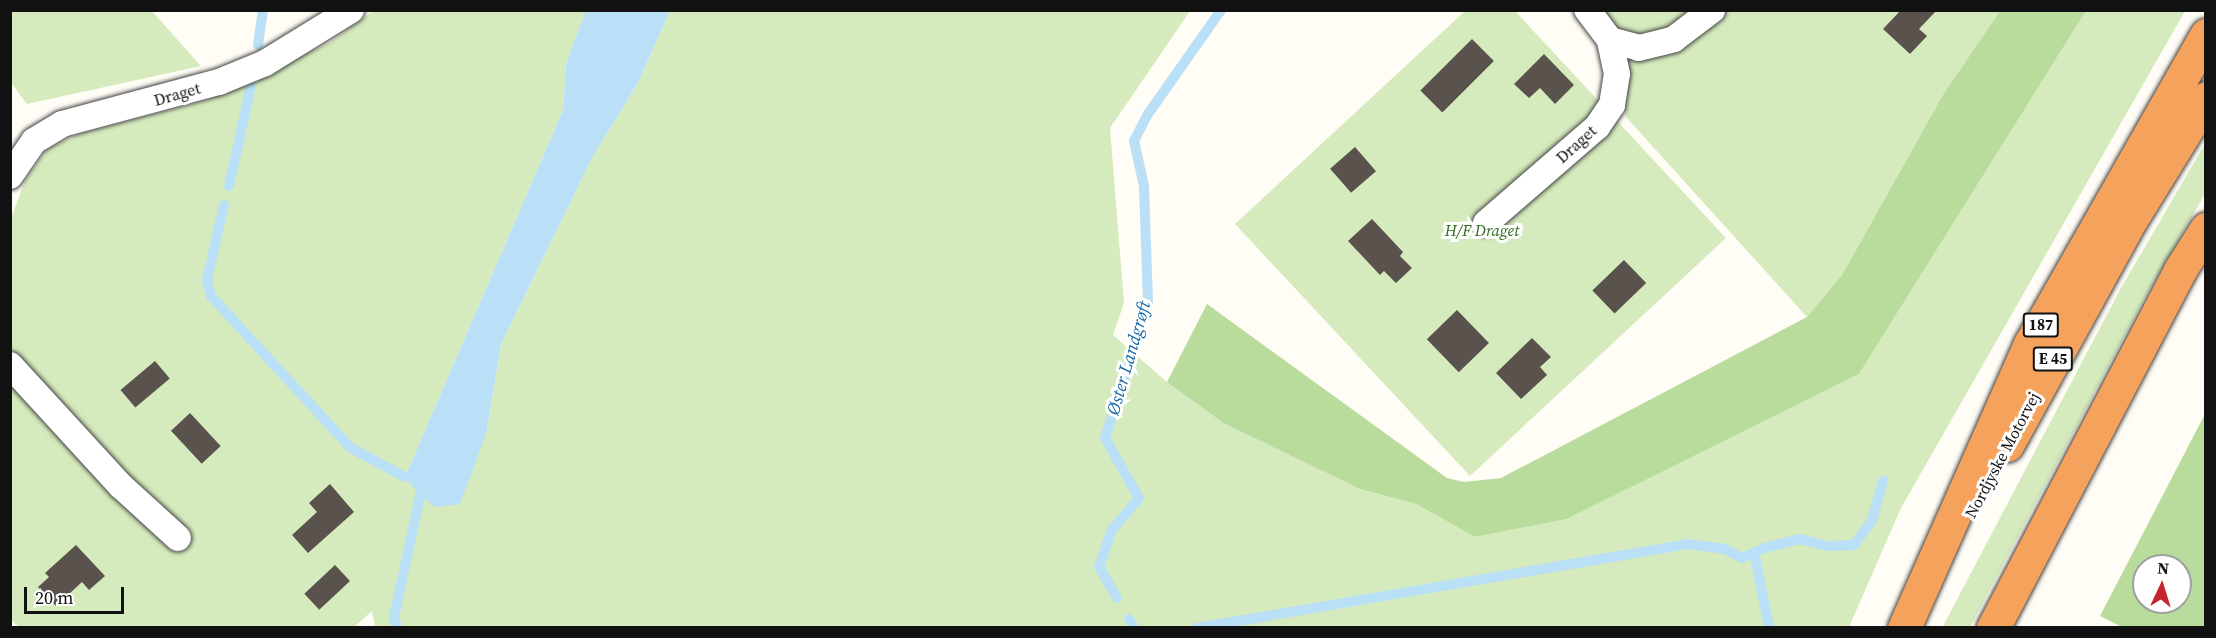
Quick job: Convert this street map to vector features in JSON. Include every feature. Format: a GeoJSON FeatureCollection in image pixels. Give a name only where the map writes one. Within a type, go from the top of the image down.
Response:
{"type":"FeatureCollection","features":[{"type":"Feature","properties":{"kind":"highway","name":"187"},"geometry":{"type":"LineString","coordinates":[[1904,627],[2030,344],[2205,35]]}},
{"type":"Feature","properties":{"kind":"highway","name":"Nordjyske Motorvej"},"geometry":{"type":"LineString","coordinates":[[1912,627],[2053,358],[2205,98]]}},
{"type":"Feature","properties":{"kind":"highway"},"geometry":{"type":"LineString","coordinates":[[1993,627],[2180,270],[2205,229]]}},
{"type":"Feature","properties":{"kind":"street","name":"Draget"},"geometry":{"type":"LineString","coordinates":[[10,176],[34,141],[62,124],[219,82],[265,63],[351,10]]}},
{"type":"Feature","properties":{"kind":"street","name":"Draget"},"geometry":{"type":"LineString","coordinates":[[1486,223],[1597,127],[1611,105],[1617,74],[1610,40],[1587,10]]}},
{"type":"Feature","properties":{"kind":"street"},"geometry":{"type":"LineString","coordinates":[[1610,40],[1639,48],[1674,39],[1712,10]]}},
{"type":"Feature","properties":{"kind":"street"},"geometry":{"type":"LineString","coordinates":[[10,365],[121,486],[178,538]]}},
{"type":"Feature","properties":{"kind":"green space"},"geometry":{"type":"Polygon","coordinates":[[[11,10],[152,11],[201,66],[27,104],[11,83],[11,10]]]}},
{"type":"Feature","properties":{"kind":"green space","name":"H/F Draget"},"geometry":{"type":"Polygon","coordinates":[[[1514,10],[1726,238],[1470,476],[1235,224],[1465,11],[1514,10]]]}},
{"type":"Feature","properties":{"kind":"green space"},"geometry":{"type":"Polygon","coordinates":[[[2001,10],[2086,11],[1859,374],[1567,519],[1475,537],[1416,504],[1360,489],[1223,423],[1167,382],[1207,304],[1447,478],[1464,482],[1501,478],[1807,317],[1842,275],[1944,93],[2001,10]]]}},
{"type":"Feature","properties":{"kind":"green space"},"geometry":{"type":"Polygon","coordinates":[[[373,11],[586,11],[566,64],[563,110],[405,477],[486,434],[501,344],[593,156],[638,83],[670,11],[1190,11],[1110,128],[1124,303],[1113,335],[1167,382],[1223,423],[1360,489],[1416,504],[1475,537],[1567,519],[1859,374],[2086,11],[2185,11],[1901,508],[1849,627],[375,628],[372,611],[353,628],[19,627],[10,619],[10,373],[66,410],[11,348],[11,218],[25,181],[48,148],[79,134],[208,100],[329,43],[373,11]]]}},
{"type":"Feature","properties":{"kind":"green space"},"geometry":{"type":"Polygon","coordinates":[[[1597,11],[2001,11],[1944,93],[1842,275],[1807,317],[1626,117],[1611,28],[1597,11]]]}},
{"type":"Feature","properties":{"kind":"green space"},"geometry":{"type":"Polygon","coordinates":[[[2205,144],[2205,194],[2144,299],[1970,627],[1942,628],[2121,288],[2205,144]]]}},
{"type":"Feature","properties":{"kind":"green space"},"geometry":{"type":"Polygon","coordinates":[[[2205,414],[2205,627],[2122,627],[2100,616],[2132,554],[2132,614],[2192,614],[2192,554],[2132,554],[2205,414]]]}},
{"type":"Feature","properties":{"kind":"water"},"geometry":{"type":"Polygon","coordinates":[[[586,10],[670,11],[638,83],[593,156],[501,344],[486,434],[460,504],[436,507],[420,496],[405,477],[563,110],[566,64],[586,10]]]}},
{"type":"Feature","properties":{"kind":"building"},"geometry":{"type":"Polygon","coordinates":[[[1901,10],[1937,10],[1919,29],[1927,36],[1910,54],[1883,29],[1901,10]]]}},
{"type":"Feature","properties":{"kind":"building"},"geometry":{"type":"Polygon","coordinates":[[[1472,39],[1494,61],[1442,113],[1420,91],[1472,39]]]}},
{"type":"Feature","properties":{"kind":"building"},"geometry":{"type":"Polygon","coordinates":[[[1544,54],[1574,85],[1555,104],[1540,88],[1529,98],[1514,84],[1544,54]]]}},
{"type":"Feature","properties":{"kind":"building"},"geometry":{"type":"Polygon","coordinates":[[[1355,147],[1376,171],[1351,193],[1330,169],[1355,147]]]}},
{"type":"Feature","properties":{"kind":"building"},"geometry":{"type":"Polygon","coordinates":[[[1372,219],[1403,252],[1400,256],[1412,268],[1396,283],[1384,271],[1380,275],[1348,241],[1372,219]]]}},
{"type":"Feature","properties":{"kind":"building"},"geometry":{"type":"Polygon","coordinates":[[[1624,260],[1646,283],[1615,314],[1592,291],[1624,260]]]}},
{"type":"Feature","properties":{"kind":"building"},"geometry":{"type":"Polygon","coordinates":[[[1457,310],[1489,343],[1459,372],[1427,339],[1457,310]]]}},
{"type":"Feature","properties":{"kind":"building"},"geometry":{"type":"Polygon","coordinates":[[[1532,338],[1551,357],[1540,367],[1547,375],[1521,399],[1496,373],[1532,338]]]}},
{"type":"Feature","properties":{"kind":"building"},"geometry":{"type":"Polygon","coordinates":[[[155,361],[170,379],[135,408],[121,390],[155,361]]]}},
{"type":"Feature","properties":{"kind":"building"},"geometry":{"type":"Polygon","coordinates":[[[190,413],[221,446],[202,464],[171,431],[190,413]]]}},
{"type":"Feature","properties":{"kind":"building"},"geometry":{"type":"Polygon","coordinates":[[[330,484],[354,512],[308,553],[292,535],[317,512],[309,503],[330,484]]]}},
{"type":"Feature","properties":{"kind":"building"},"geometry":{"type":"Polygon","coordinates":[[[76,545],[105,576],[89,590],[82,582],[56,606],[38,587],[49,577],[45,573],[76,545]]]}},
{"type":"Feature","properties":{"kind":"building"},"geometry":{"type":"Polygon","coordinates":[[[335,565],[350,581],[319,610],[304,594],[335,565]]]}},
{"type":"Feature","properties":{"kind":"waterway"},"geometry":{"type":"LineString","coordinates":[[258,45],[263,10]]}},
{"type":"Feature","properties":{"kind":"waterway","name":"Øster Landgrøft"},"geometry":{"type":"LineString","coordinates":[[1117,598],[1099,567],[1112,530],[1139,498],[1105,438],[1148,302],[1144,186],[1134,141],[1148,114],[1221,10]]}},
{"type":"Feature","properties":{"kind":"waterway"},"geometry":{"type":"LineString","coordinates":[[229,186],[251,86]]}},
{"type":"Feature","properties":{"kind":"waterway"},"geometry":{"type":"LineString","coordinates":[[224,205],[207,280],[211,296],[351,448],[405,477]]}},
{"type":"Feature","properties":{"kind":"waterway"},"geometry":{"type":"LineString","coordinates":[[1197,628],[1686,544],[1725,549],[1742,558],[1764,548],[1800,539],[1827,546],[1854,545],[1872,520],[1883,481]]}},
{"type":"Feature","properties":{"kind":"waterway"},"geometry":{"type":"LineString","coordinates":[[397,628],[394,617],[420,496]]}},
{"type":"Feature","properties":{"kind":"waterway"},"geometry":{"type":"LineString","coordinates":[[1754,552],[1769,628]]}},
{"type":"Feature","properties":{"kind":"waterway","name":"Øster Landgrøft"},"geometry":{"type":"LineString","coordinates":[[1129,619],[1134,628]]}}]}
